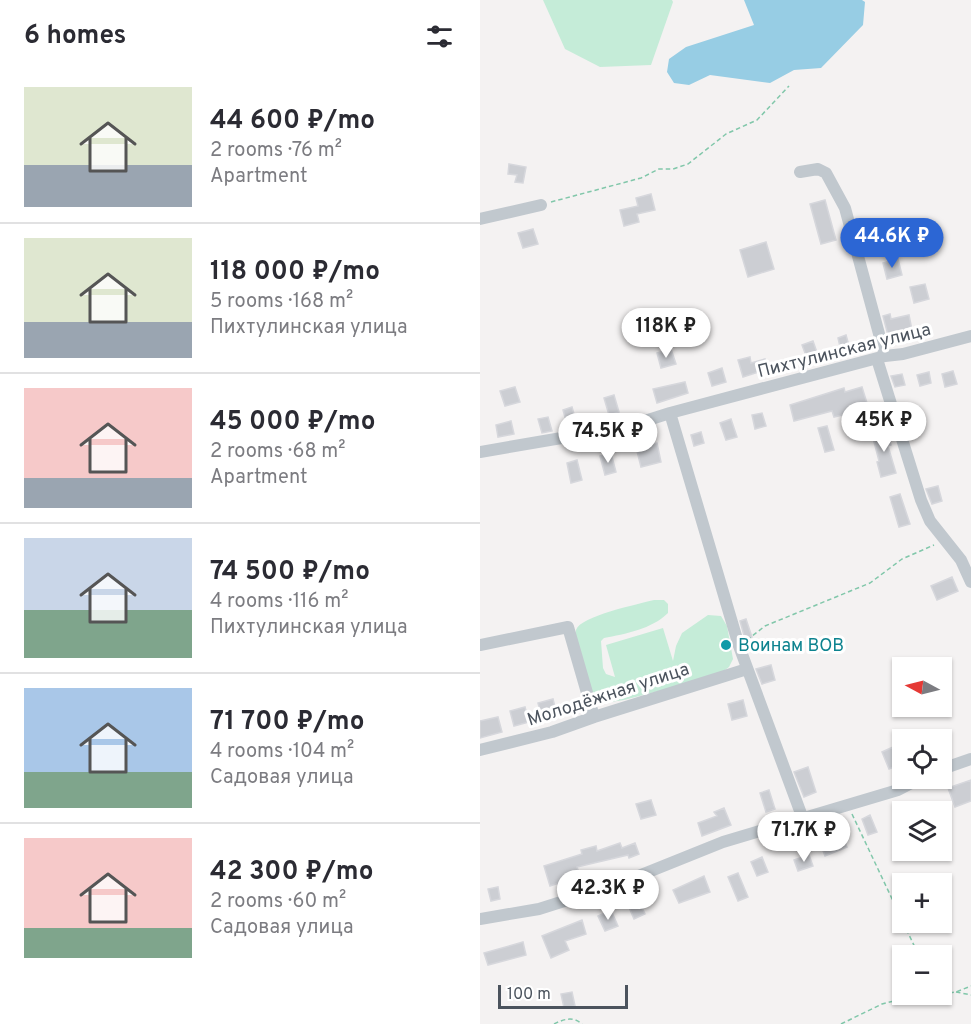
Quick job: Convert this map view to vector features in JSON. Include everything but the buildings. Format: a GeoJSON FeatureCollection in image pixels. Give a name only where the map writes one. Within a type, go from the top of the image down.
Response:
{"type":"FeatureCollection","features":[{"type":"Feature","properties":{"kind":"street"},"geometry":{"type":"LineString","coordinates":[[800,172],[818,169],[826,173],[845,208],[881,357],[921,500],[930,521],[961,560],[971,582]]}},
{"type":"Feature","properties":{"kind":"street"},"geometry":{"type":"LineString","coordinates":[[480,219],[541,205]]}},
{"type":"Feature","properties":{"kind":"street","name":"Пихтулинская улица"},"geometry":{"type":"LineString","coordinates":[[480,452],[626,427],[670,413],[881,357],[903,354],[971,336]]}},
{"type":"Feature","properties":{"kind":"street"},"geometry":{"type":"LineString","coordinates":[[670,413],[739,646],[803,819]]}},
{"type":"Feature","properties":{"kind":"street"},"geometry":{"type":"LineString","coordinates":[[480,645],[568,627],[594,717]]}},
{"type":"Feature","properties":{"kind":"street","name":"Молодёжная улица"},"geometry":{"type":"LineString","coordinates":[[480,750],[552,732],[747,669]]}},
{"type":"Feature","properties":{"kind":"street"},"geometry":{"type":"LineString","coordinates":[[952,766],[971,759]]}},
{"type":"Feature","properties":{"kind":"street"},"geometry":{"type":"LineString","coordinates":[[480,919],[539,909],[621,883],[723,842],[900,789]]}},
{"type":"Feature","properties":{"kind":"path"},"geometry":{"type":"LineString","coordinates":[[541,205],[641,178],[659,169],[672,169],[688,164],[726,134],[757,120],[789,86]]}},
{"type":"Feature","properties":{"kind":"path"},"geometry":{"type":"LineString","coordinates":[[739,646],[765,626],[870,583],[902,559],[946,541]]}},
{"type":"Feature","properties":{"kind":"path"},"geometry":{"type":"LineString","coordinates":[[848,805],[914,945]]}},
{"type":"Feature","properties":{"kind":"path"},"geometry":{"type":"LineString","coordinates":[[952,992],[971,986]]}},
{"type":"Feature","properties":{"kind":"path"},"geometry":{"type":"LineString","coordinates":[[956,992],[971,995]]}},
{"type":"Feature","properties":{"kind":"path"},"geometry":{"type":"LineString","coordinates":[[841,1024],[892,1002]]}},
{"type":"Feature","properties":{"kind":"path"},"geometry":{"type":"LineString","coordinates":[[554,1024],[570,1018],[577,1019],[582,1024]]}},
{"type":"Feature","properties":{"kind":"green space"},"geometry":{"type":"Polygon","coordinates":[[[543,0],[672,0],[673,2],[651,65],[600,67],[565,49],[543,0]]]}},
{"type":"Feature","properties":{"kind":"green space"},"geometry":{"type":"Polygon","coordinates":[[[654,600],[664,600],[668,604],[668,613],[662,619],[646,627],[604,638],[601,641],[603,668],[606,674],[615,677],[606,645],[663,628],[673,661],[682,633],[708,615],[721,616],[727,626],[733,659],[729,667],[717,676],[624,700],[597,701],[585,678],[576,642],[576,630],[580,625],[598,615],[654,600]]]}},
{"type":"Feature","properties":{"kind":"water"},"geometry":{"type":"Polygon","coordinates":[[[744,0],[862,0],[865,2],[863,25],[821,68],[794,70],[770,83],[710,75],[689,85],[674,83],[667,72],[669,59],[686,47],[754,25],[744,0]]]}},
{"type":"Feature","properties":{"kind":"place","name":"Воинам ВОВ"},"geometry":{"type":"Point","coordinates":[726,645]}}]}
